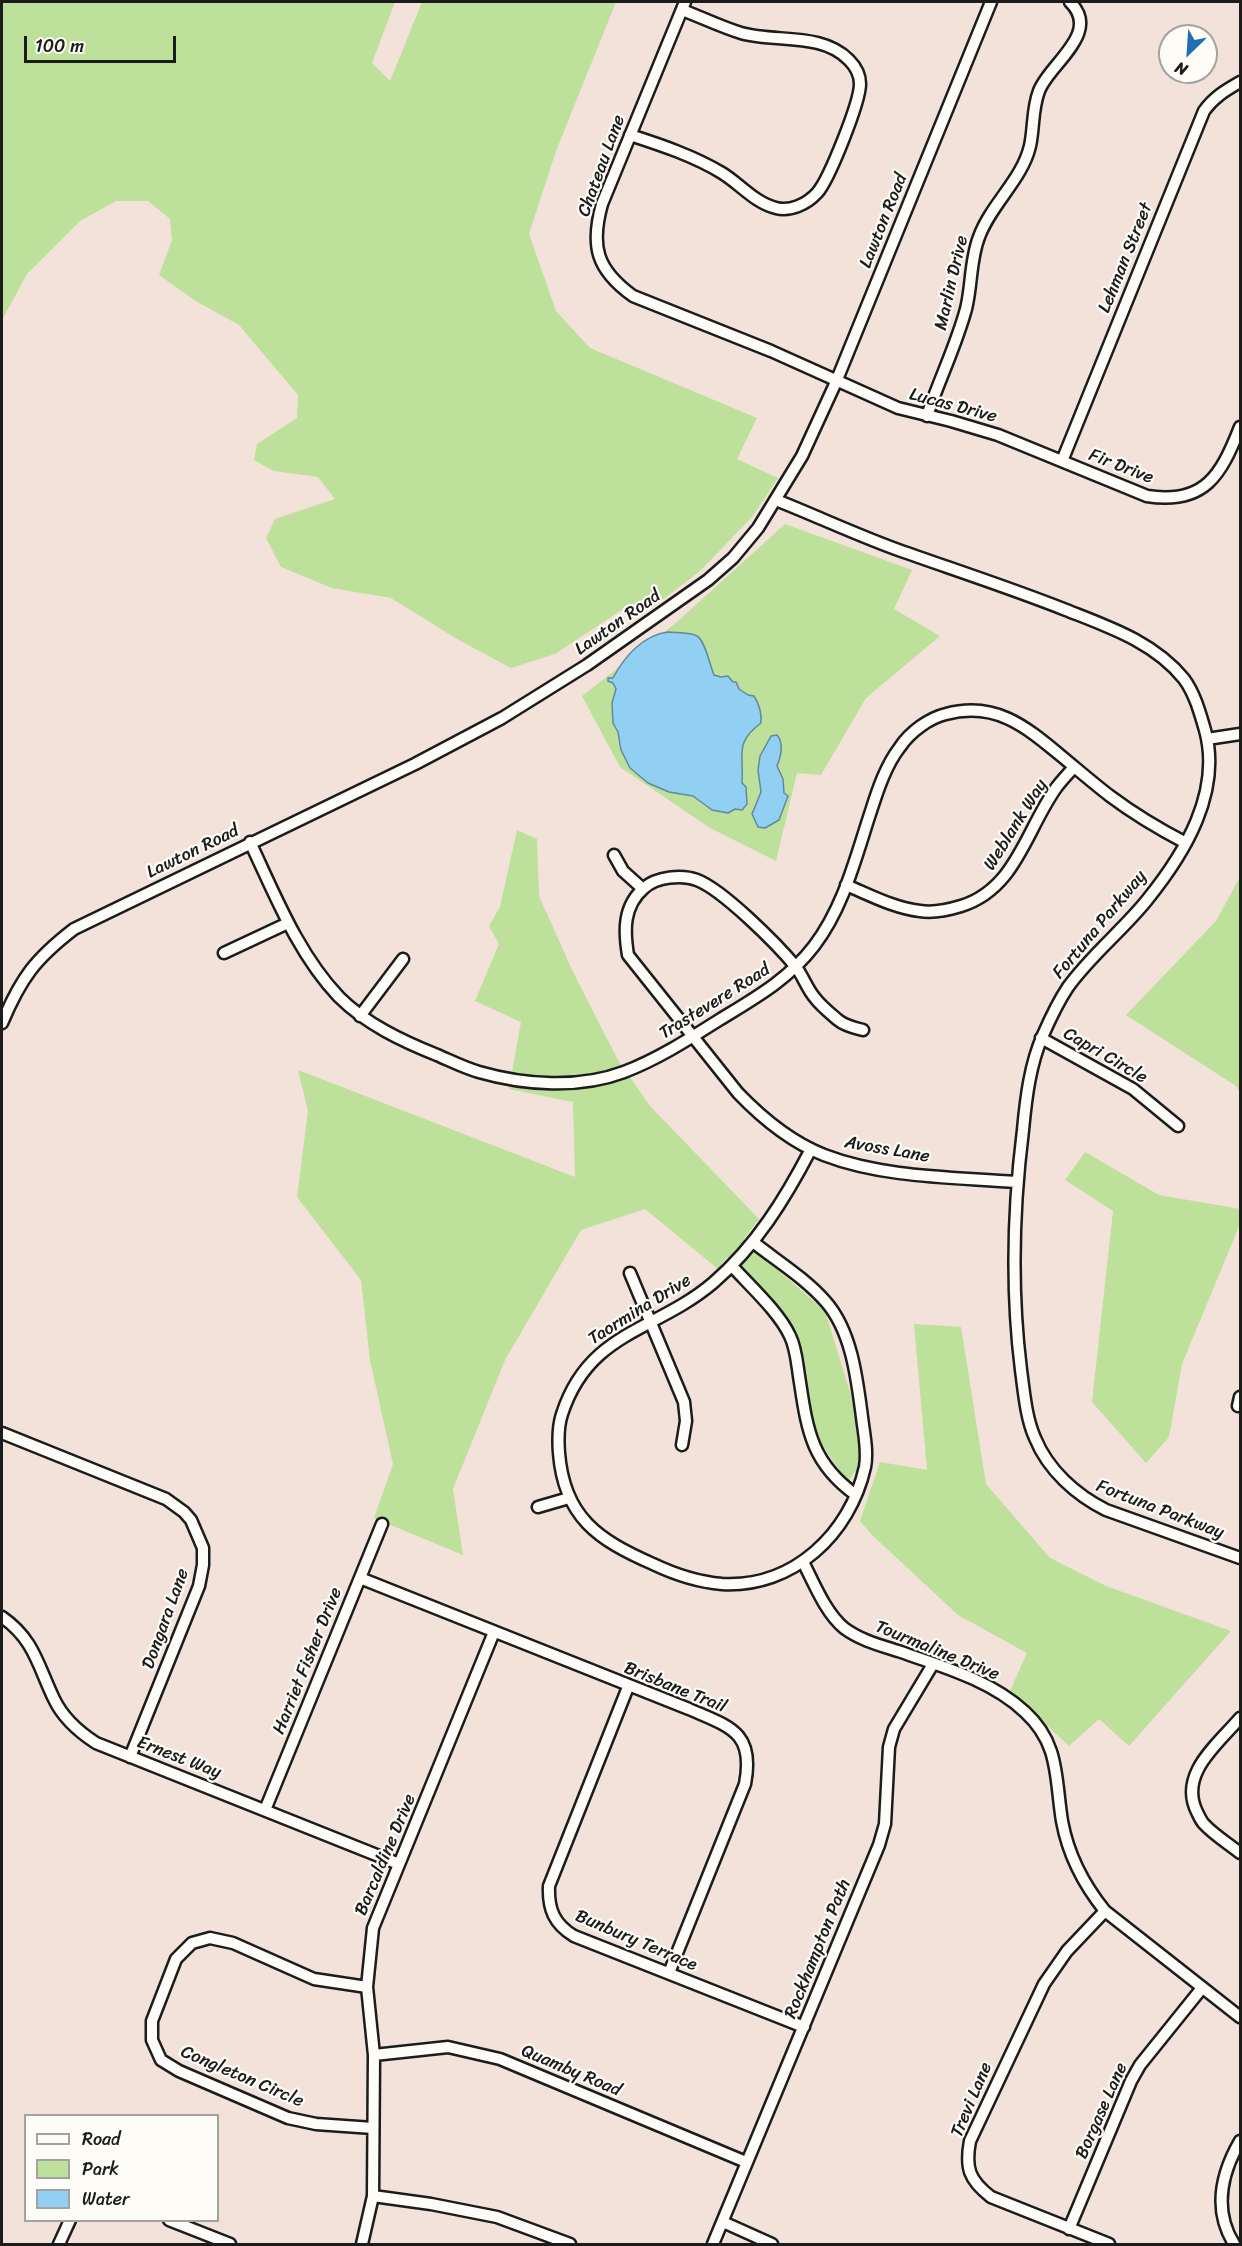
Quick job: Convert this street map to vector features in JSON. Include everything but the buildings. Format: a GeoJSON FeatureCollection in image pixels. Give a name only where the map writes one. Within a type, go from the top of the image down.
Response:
{"type":"FeatureCollection","features":[{"type":"Feature","properties":{"kind":"street","name":"Lawton Road"},"geometry":{"type":"LineString","coordinates":[[2,1023],[10,1003],[30,969],[45,952],[74,929],[415,764],[543,694],[708,580],[732,558],[758,528],[802,456],[836,382],[991,2]]}},
{"type":"Feature","properties":{"kind":"street","name":"Marlin Drive"},"geometry":{"type":"LineString","coordinates":[[927,416],[960,330],[967,305],[972,262],[979,236],[991,212],[1022,167],[1030,145],[1034,106],[1040,89],[1048,75],[1074,45],[1079,30],[1078,15],[1070,2]]}},
{"type":"Feature","properties":{"kind":"street","name":"Chateau Lane"},"geometry":{"type":"LineString","coordinates":[[683,6],[602,204],[596,225],[596,247],[599,257],[617,284],[633,296],[771,351],[836,382]]}},
{"type":"Feature","properties":{"kind":"street"},"geometry":{"type":"LineString","coordinates":[[630,135],[704,163],[724,174],[759,200],[776,208],[792,208],[807,201],[818,192],[826,180],[858,100],[859,74],[853,64],[835,48],[817,42],[768,39],[741,33],[683,6]]}},
{"type":"Feature","properties":{"kind":"street","name":"Lehman Street"},"geometry":{"type":"LineString","coordinates":[[1062,462],[1204,111],[1223,91],[1240,82]]}},
{"type":"Feature","properties":{"kind":"street","name":"Lucas Drive"},"geometry":{"type":"LineString","coordinates":[[836,382],[898,408],[998,435],[1062,462]]}},
{"type":"Feature","properties":{"kind":"street","name":"Fir Drive"},"geometry":{"type":"LineString","coordinates":[[1062,462],[1147,496],[1172,498],[1186,495],[1212,482],[1228,457],[1240,427]]}},
{"type":"Feature","properties":{"kind":"street","name":"Fortuna Parkway"},"geometry":{"type":"LineString","coordinates":[[776,500],[900,551],[1007,587],[1116,630],[1151,648],[1172,666],[1187,683],[1199,708],[1207,740],[1209,775],[1206,794],[1186,843],[1147,900],[1070,984],[1056,1006],[1041,1038],[1026,1099],[1016,1182],[1014,1239],[1017,1340],[1024,1391],[1034,1437],[1048,1461],[1068,1486],[1088,1501],[1106,1510],[1240,1558]]}},
{"type":"Feature","properties":{"kind":"street","name":"Trastevere Road"},"geometry":{"type":"LineString","coordinates":[[250,842],[288,923],[322,978],[340,999],[360,1016],[419,1048],[477,1071],[514,1080],[556,1083],[597,1079],[622,1073],[659,1056],[771,988],[796,968],[816,944],[831,920],[846,885],[885,773],[905,741],[931,720],[945,714],[990,712],[1012,719],[1030,730],[1074,767],[1148,823],[1186,843]]}},
{"type":"Feature","properties":{"kind":"street"},"geometry":{"type":"LineString","coordinates":[[1207,740],[1240,734]]}},
{"type":"Feature","properties":{"kind":"street","name":"Weblank Way"},"geometry":{"type":"LineString","coordinates":[[846,885],[900,907],[921,912],[947,911],[970,903],[990,892],[1002,880],[1019,857],[1057,787],[1074,767]]}},
{"type":"Feature","properties":{"kind":"street"},"geometry":{"type":"LineString","coordinates":[[614,855],[623,871],[643,889],[658,880],[678,877],[694,879],[711,887],[744,915],[796,968],[815,998],[841,1022],[864,1030]]}},
{"type":"Feature","properties":{"kind":"street","name":"Avoss Lane"},"geometry":{"type":"LineString","coordinates":[[643,889],[635,898],[627,916],[624,933],[628,955],[751,1107],[785,1134],[811,1149],[860,1166],[915,1174],[1016,1182]]}},
{"type":"Feature","properties":{"kind":"street"},"geometry":{"type":"LineString","coordinates":[[224,953],[288,923]]}},
{"type":"Feature","properties":{"kind":"street"},"geometry":{"type":"LineString","coordinates":[[360,1016],[403,959]]}},
{"type":"Feature","properties":{"kind":"street","name":"Capri Circle"},"geometry":{"type":"LineString","coordinates":[[1041,1038],[1133,1089],[1178,1126]]}},
{"type":"Feature","properties":{"kind":"street","name":"Taormina Drive"},"geometry":{"type":"LineString","coordinates":[[753,1242],[809,1286],[827,1303],[839,1322],[849,1346],[860,1403],[866,1449],[865,1466],[856,1495],[836,1532],[821,1548],[803,1562],[757,1581],[723,1584],[693,1579],[618,1549],[588,1526],[569,1498],[560,1469],[558,1439],[560,1418],[570,1391],[584,1370],[598,1355],[616,1341],[702,1292],[732,1266],[753,1242],[785,1198],[811,1149]]}},
{"type":"Feature","properties":{"kind":"street"},"geometry":{"type":"LineString","coordinates":[[732,1266],[790,1335],[795,1351],[806,1422],[816,1451],[824,1464],[843,1485],[856,1495]]}},
{"type":"Feature","properties":{"kind":"street"},"geometry":{"type":"LineString","coordinates":[[630,1273],[671,1366],[684,1402],[686,1421],[682,1445]]}},
{"type":"Feature","properties":{"kind":"street","name":"Dongara Lane"},"geometry":{"type":"LineString","coordinates":[[2,1433],[166,1499],[191,1520],[200,1537],[203,1565],[199,1586],[130,1757]]}},
{"type":"Feature","properties":{"kind":"street"},"geometry":{"type":"LineString","coordinates":[[538,1507],[569,1498]]}},
{"type":"Feature","properties":{"kind":"street","name":"Harriet Fisher Drive"},"geometry":{"type":"LineString","coordinates":[[265,1810],[382,1524]]}},
{"type":"Feature","properties":{"kind":"street","name":"Tourmaline Drive"},"geometry":{"type":"LineString","coordinates":[[803,1562],[824,1601],[843,1627],[859,1638],[969,1678],[1007,1697],[1038,1726],[1049,1743],[1055,1762],[1062,1822],[1069,1849],[1085,1885],[1105,1911],[1240,2017]]}},
{"type":"Feature","properties":{"kind":"street","name":"Brisbane Trail"},"geometry":{"type":"LineString","coordinates":[[360,1578],[628,1687],[688,1709],[734,1731],[744,1744],[749,1757],[745,1784],[669,1973]]}},
{"type":"Feature","properties":{"kind":"street","name":"Ernest Way"},"geometry":{"type":"LineString","coordinates":[[2,1617],[25,1638],[38,1659],[55,1701],[66,1716],[81,1733],[96,1743],[399,1864]]}},
{"type":"Feature","properties":{"kind":"street","name":"Barcaldine Drive"},"geometry":{"type":"LineString","coordinates":[[362,2244],[373,2196],[374,2055],[367,1988],[373,1928],[494,1632]]}},
{"type":"Feature","properties":{"kind":"street","name":"Rockhampton Path"},"geometry":{"type":"LineString","coordinates":[[713,2244],[879,1845],[885,1824],[889,1747],[894,1729],[933,1664]]}},
{"type":"Feature","properties":{"kind":"street","name":"Bunbury Terrace"},"geometry":{"type":"LineString","coordinates":[[628,1687],[556,1864],[549,1886],[548,1902],[552,1914],[563,1929],[574,1936],[804,2027]]}},
{"type":"Feature","properties":{"kind":"street"},"geometry":{"type":"LineString","coordinates":[[1240,1718],[1201,1763],[1194,1776],[1191,1791],[1193,1804],[1202,1823],[1240,1853]]}},
{"type":"Feature","properties":{"kind":"street","name":"Trevi Lane"},"geometry":{"type":"LineString","coordinates":[[1105,1911],[1067,1951],[1044,1983],[970,2141],[967,2158],[969,2171],[976,2186],[990,2197],[1108,2244]]}},
{"type":"Feature","properties":{"kind":"street","name":"Congleton Circle"},"geometry":{"type":"LineString","coordinates":[[367,1988],[314,1979],[233,1943],[210,1938],[192,1943],[176,1959],[152,2021],[152,2040],[161,2060],[179,2071],[288,2118],[315,2124],[373,2128]]}},
{"type":"Feature","properties":{"kind":"street","name":"Borgase Lane"},"geometry":{"type":"LineString","coordinates":[[1069,2229],[1131,2081],[1140,2065],[1202,1988]]}},
{"type":"Feature","properties":{"kind":"street","name":"Quamby Road"},"geometry":{"type":"LineString","coordinates":[[374,2055],[448,2047],[500,2059],[747,2162]]}},
{"type":"Feature","properties":{"kind":"street"},"geometry":{"type":"LineString","coordinates":[[1220,2244],[1233,2243],[1225,2226],[1221,2203],[1229,2161],[1240,2141]]}},
{"type":"Feature","properties":{"kind":"street"},"geometry":{"type":"LineString","coordinates":[[373,2196],[497,2217],[570,2244]]}},
{"type":"Feature","properties":{"kind":"street"},"geometry":{"type":"LineString","coordinates":[[59,2244],[69,2222]]}},
{"type":"Feature","properties":{"kind":"street"},"geometry":{"type":"LineString","coordinates":[[174,2222],[230,2244]]}},
{"type":"Feature","properties":{"kind":"street"},"geometry":{"type":"LineString","coordinates":[[723,2222],[772,2244]]}},
{"type":"Feature","properties":{"kind":"green space"},"geometry":{"type":"Polygon","coordinates":[[[2,2],[395,2],[372,63],[390,81],[422,2],[616,2],[556,151],[529,234],[556,311],[590,348],[757,418],[737,459],[778,478],[752,517],[700,571],[649,610],[623,609],[555,654],[511,668],[457,639],[391,598],[332,588],[281,567],[266,538],[275,519],[335,499],[318,477],[274,471],[254,460],[257,444],[297,418],[298,395],[239,325],[194,300],[159,275],[172,240],[170,219],[148,201],[116,201],[80,221],[27,274],[2,320],[2,2]]]}},
{"type":"Feature","properties":{"kind":"green space"},"geometry":{"type":"Polygon","coordinates":[[[785,524],[912,570],[894,609],[940,636],[866,698],[821,775],[797,773],[776,861],[710,828],[620,767],[582,696],[677,622],[785,524]]]}},
{"type":"Feature","properties":{"kind":"green space"},"geometry":{"type":"Polygon","coordinates":[[[517,830],[537,839],[539,896],[573,972],[618,1060],[650,1106],[759,1219],[743,1240],[825,1311],[859,1421],[859,1466],[848,1482],[817,1438],[798,1339],[747,1272],[727,1257],[718,1269],[645,1209],[581,1230],[505,1360],[453,1489],[463,1555],[374,1518],[393,1464],[370,1360],[361,1280],[297,1197],[308,1111],[298,1070],[575,1177],[573,1102],[509,1089],[521,1022],[475,1001],[499,944],[489,926],[500,907],[517,830]]]}},
{"type":"Feature","properties":{"kind":"green space"},"geometry":{"type":"Polygon","coordinates":[[[1240,877],[1240,1093],[1236,1086],[1126,1015],[1216,921],[1240,877]]]}},
{"type":"Feature","properties":{"kind":"green space"},"geometry":{"type":"Polygon","coordinates":[[[1085,1152],[1159,1195],[1240,1209],[1240,1224],[1182,1364],[1169,1437],[1146,1463],[1092,1402],[1113,1211],[1065,1180],[1085,1152]]]}},
{"type":"Feature","properties":{"kind":"green space"},"geometry":{"type":"Polygon","coordinates":[[[914,1324],[961,1327],[986,1484],[1050,1558],[1106,1586],[1231,1631],[1129,1746],[1099,1719],[1069,1746],[1010,1691],[1027,1653],[958,1615],[860,1521],[880,1462],[927,1470],[914,1324]]]}},
{"type":"Feature","properties":{"kind":"water"},"geometry":{"type":"Polygon","coordinates":[[[668,632],[687,633],[700,638],[714,675],[728,676],[736,682],[739,689],[754,696],[757,702],[761,712],[761,723],[747,737],[742,750],[742,783],[746,787],[747,804],[742,810],[735,809],[728,813],[712,810],[693,796],[669,792],[648,783],[630,768],[621,750],[618,732],[613,723],[612,703],[616,689],[608,678],[613,678],[635,648],[650,638],[668,632]]]}},
{"type":"Feature","properties":{"kind":"water"},"geometry":{"type":"Polygon","coordinates":[[[777,735],[781,754],[777,766],[783,779],[784,793],[788,796],[779,820],[765,828],[758,827],[752,814],[761,792],[758,770],[760,756],[771,736],[777,735]]]}}]}
